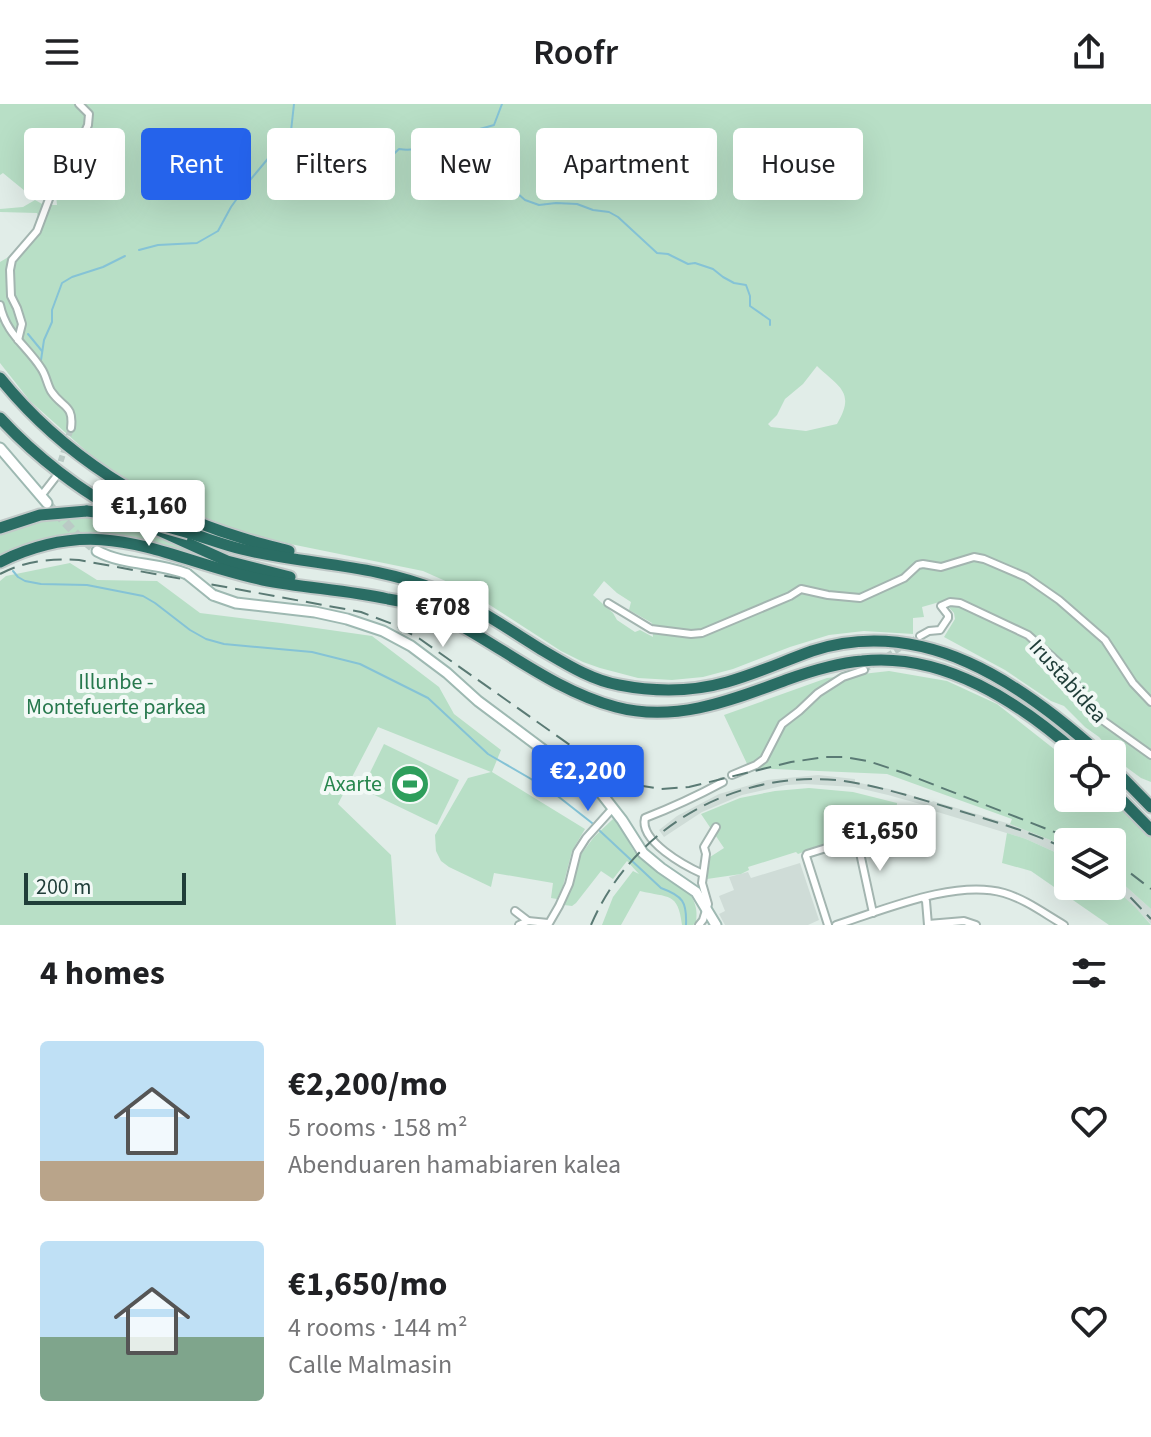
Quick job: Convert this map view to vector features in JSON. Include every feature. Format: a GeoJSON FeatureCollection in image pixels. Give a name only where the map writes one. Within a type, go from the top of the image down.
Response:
{"type":"FeatureCollection","features":[{"type":"Feature","properties":{"kind":"highway"},"geometry":{"type":"LineString","coordinates":[[0,378],[62,441],[105,473],[148,499],[243,539],[405,579],[436,590],[464,602],[580,672],[615,685],[656,690],[696,689],[841,644],[879,640],[910,643],[955,657],[995,676],[1043,706],[1083,740]]}},
{"type":"Feature","properties":{"kind":"highway"},"geometry":{"type":"LineString","coordinates":[[0,418],[45,460],[89,492],[197,549],[265,572],[396,596],[465,628],[561,686],[601,703],[658,711],[697,709],[740,698],[814,670],[865,660],[891,660],[944,671],[986,689],[1041,723],[1061,740]]}},
{"type":"Feature","properties":{"kind":"highway"},"geometry":{"type":"LineString","coordinates":[[0,528],[40,515],[61,512],[114,512],[242,549],[344,565]]}},
{"type":"Feature","properties":{"kind":"highway"},"geometry":{"type":"LineString","coordinates":[[0,562],[55,543],[120,540],[263,580],[367,594],[419,606]]}},
{"type":"Feature","properties":{"kind":"highway"},"geometry":{"type":"LineString","coordinates":[[1126,776],[1151,796]]}},
{"type":"Feature","properties":{"kind":"highway"},"geometry":{"type":"LineString","coordinates":[[1126,780],[1151,807]]}},
{"type":"Feature","properties":{"kind":"highway"},"geometry":{"type":"LineString","coordinates":[[1126,796],[1151,820]]}},
{"type":"Feature","properties":{"kind":"highway"},"geometry":{"type":"LineString","coordinates":[[1126,804],[1151,830]]}},
{"type":"Feature","properties":{"kind":"street"},"geometry":{"type":"LineString","coordinates":[[18,340],[22,324],[11,296],[11,265],[37,231],[61,167],[76,152],[88,125],[89,114],[79,104]]}},
{"type":"Feature","properties":{"kind":"street"},"geometry":{"type":"LineString","coordinates":[[0,305],[3,320],[40,367],[52,392],[69,409],[71,428]]}},
{"type":"Feature","properties":{"kind":"street"},"geometry":{"type":"LineString","coordinates":[[0,448],[44,499],[55,478]]}},
{"type":"Feature","properties":{"kind":"street"},"geometry":{"type":"LineString","coordinates":[[97,551],[116,559],[187,574],[213,595],[236,603],[333,615],[364,624],[422,654],[478,701],[592,785],[613,807],[643,853],[691,887],[700,897],[707,920]]}},
{"type":"Feature","properties":{"kind":"street"},"geometry":{"type":"LineString","coordinates":[[608,603],[651,629],[702,633],[801,589],[860,598],[904,578],[918,565],[941,567],[974,557],[1026,577],[1059,600],[1105,640],[1133,683],[1151,702]]}},
{"type":"Feature","properties":{"kind":"street","name":"Irustabidea"},"geometry":{"type":"LineString","coordinates":[[920,636],[940,630],[948,618],[941,606],[950,602],[960,603],[1028,635],[1060,664],[1076,684],[1091,712],[1151,755]]}},
{"type":"Feature","properties":{"kind":"street"},"geometry":{"type":"LineString","coordinates":[[732,775],[764,759],[782,724],[818,693],[843,677],[864,670]]}},
{"type":"Feature","properties":{"kind":"street"},"geometry":{"type":"LineString","coordinates":[[703,874],[657,846],[643,825],[645,818],[664,812],[723,782]]}},
{"type":"Feature","properties":{"kind":"street"},"geometry":{"type":"LineString","coordinates":[[515,911],[524,924],[548,924],[569,884],[577,852],[613,807]]}},
{"type":"Feature","properties":{"kind":"street"},"geometry":{"type":"LineString","coordinates":[[707,920],[708,904],[702,883],[704,847],[716,827]]}},
{"type":"Feature","properties":{"kind":"street"},"geometry":{"type":"LineString","coordinates":[[828,925],[806,856],[857,839],[873,913]]}},
{"type":"Feature","properties":{"kind":"street"},"geometry":{"type":"LineString","coordinates":[[836,925],[924,898],[970,889],[1004,893],[1064,925]]}},
{"type":"Feature","properties":{"kind":"street"},"geometry":{"type":"LineString","coordinates":[[924,898],[928,924],[964,921],[976,925]]}},
{"type":"Feature","properties":{"kind":"shaded area"},"geometry":{"type":"Polygon","coordinates":[[[818,775],[855,779],[855,782],[894,790],[1010,824],[1054,841],[1054,852],[1026,839],[888,795],[854,787],[805,784],[742,795],[702,812],[664,837],[659,830],[677,816],[719,794],[767,780],[818,775]]]}},
{"type":"Feature","properties":{"kind":"shaded area"},"geometry":{"type":"Polygon","coordinates":[[[800,863],[819,920],[808,925],[725,925],[719,914],[725,911],[719,896],[734,890],[729,877],[748,872],[751,878],[800,863]]]}},
{"type":"Feature","properties":{"kind":"shaded area"},"geometry":{"type":"Polygon","coordinates":[[[1126,887],[1151,909],[1151,924],[1126,900],[1126,887]]]}},
{"type":"Feature","properties":{"kind":"green space"},"geometry":{"type":"Polygon","coordinates":[[[0,104],[1151,104],[1151,782],[1126,767],[1126,740],[1102,740],[1064,706],[944,637],[955,619],[954,613],[943,601],[922,607],[924,617],[913,618],[913,634],[864,631],[829,635],[703,677],[672,680],[638,678],[583,662],[468,591],[423,571],[261,538],[158,499],[94,458],[30,401],[0,363],[0,262],[23,244],[39,221],[37,213],[0,212],[0,209],[23,207],[35,200],[44,205],[57,205],[56,200],[125,200],[125,128],[24,128],[24,190],[3,173],[0,175],[0,104]],[[817,366],[803,384],[785,399],[768,424],[771,427],[806,431],[837,424],[845,404],[845,397],[838,385],[817,366]],[[604,581],[593,595],[617,620],[635,632],[640,630],[653,637],[652,623],[629,610],[631,602],[604,581]]]}},
{"type":"Feature","properties":{"kind":"green space"},"geometry":{"type":"Polygon","coordinates":[[[88,515],[131,520],[211,562],[108,536],[0,558],[0,532],[38,520],[88,515]]]}},
{"type":"Feature","properties":{"kind":"green space","name":"Illunbe - Montefuerte parkea"},"geometry":{"type":"Polygon","coordinates":[[[70,563],[97,580],[157,581],[200,613],[372,636],[439,687],[454,714],[501,750],[492,772],[585,829],[572,851],[557,899],[551,898],[553,883],[494,873],[491,887],[441,861],[436,851],[435,835],[468,778],[491,772],[378,727],[338,804],[391,855],[396,925],[0,925],[0,581],[6,576],[70,563]]]}},
{"type":"Feature","properties":{"kind":"green space"},"geometry":{"type":"Polygon","coordinates":[[[889,671],[947,681],[997,704],[1054,749],[1054,812],[1125,812],[1151,837],[1151,909],[1126,887],[1126,828],[1054,828],[1054,841],[1010,824],[1012,819],[887,774],[749,768],[724,715],[827,678],[889,671]]]}},
{"type":"Feature","properties":{"kind":"green space","name":"Axarte"},"geometry":{"type":"Polygon","coordinates":[[[384,744],[459,780],[437,825],[362,789],[384,744]]]}},
{"type":"Feature","properties":{"kind":"green space"},"geometry":{"type":"Polygon","coordinates":[[[809,788],[853,792],[897,803],[896,819],[798,854],[796,852],[748,867],[749,870],[741,874],[707,879],[710,857],[724,848],[701,814],[740,798],[809,788]]]}},
{"type":"Feature","properties":{"kind":"green space"},"geometry":{"type":"Polygon","coordinates":[[[613,819],[638,855],[687,890],[696,910],[696,923],[682,925],[678,907],[670,898],[640,891],[621,925],[602,925],[613,897],[633,871],[639,874],[627,861],[613,879],[601,871],[576,903],[564,905],[573,886],[579,857],[613,819]]]}},
{"type":"Feature","properties":{"kind":"green space"},"geometry":{"type":"Polygon","coordinates":[[[1007,833],[1054,852],[1054,887],[1031,871],[1002,863],[1007,833]]]}},
{"type":"Feature","properties":{"kind":"green space"},"geometry":{"type":"Polygon","coordinates":[[[1126,899],[1151,925],[1109,925],[1073,900],[1126,899]]]}},
{"type":"Feature","properties":{"kind":"waterway"},"geometry":{"type":"LineString","coordinates":[[139,250],[158,245],[197,243],[218,231],[251,179],[291,131],[294,104]]}},
{"type":"Feature","properties":{"kind":"waterway"},"geometry":{"type":"LineString","coordinates":[[395,153],[399,149],[415,149],[494,125],[502,104]]}},
{"type":"Feature","properties":{"kind":"waterway"},"geometry":{"type":"LineString","coordinates":[[520,196],[539,205],[577,204],[609,212],[657,253],[713,269],[734,283],[746,285],[750,306],[770,320],[770,325]]}},
{"type":"Feature","properties":{"kind":"waterway"},"geometry":{"type":"LineString","coordinates":[[41,360],[44,340],[52,322],[52,310],[62,283],[125,256]]}},
{"type":"Feature","properties":{"kind":"waterway"},"geometry":{"type":"LineString","coordinates":[[28,334],[42,351]]}},
{"type":"Feature","properties":{"kind":"waterway"},"geometry":{"type":"LineString","coordinates":[[13,571],[25,581],[87,585],[143,596],[190,630],[224,644],[312,652],[360,664],[428,698],[488,754],[550,790],[592,823]]}},
{"type":"Feature","properties":{"kind":"waterway"},"geometry":{"type":"LineString","coordinates":[[600,831],[661,888],[679,897],[686,911],[686,925]]}},
{"type":"Feature","properties":{"kind":"tunnel"},"geometry":{"type":"LineString","coordinates":[[58,470],[71,428]]}},
{"type":"Feature","properties":{"kind":"tunnel"},"geometry":{"type":"LineString","coordinates":[[47,503],[97,551]]}},
{"type":"Feature","properties":{"kind":"tunnel"},"geometry":{"type":"LineString","coordinates":[[864,670],[920,636]]}},
{"type":"Feature","properties":{"kind":"railway"},"geometry":{"type":"LineString","coordinates":[[0,574],[38,561],[79,560],[361,612],[420,639],[594,762],[637,785],[661,789],[689,787],[791,762],[844,757],[904,773],[1054,832]]}},
{"type":"Feature","properties":{"kind":"railway"},"geometry":{"type":"LineString","coordinates":[[591,925],[609,891],[632,861],[659,835],[690,813],[760,785],[797,780],[836,780],[867,785],[1001,824],[1054,844]]}},
{"type":"Feature","properties":{"kind":"railway"},"geometry":{"type":"LineString","coordinates":[[1126,870],[1151,889]]}},
{"type":"Feature","properties":{"kind":"railway"},"geometry":{"type":"LineString","coordinates":[[1126,894],[1151,919]]}},
{"type":"Feature","properties":{"kind":"place","name":"Axarte"},"geometry":{"type":"Point","coordinates":[410,784]}}]}
